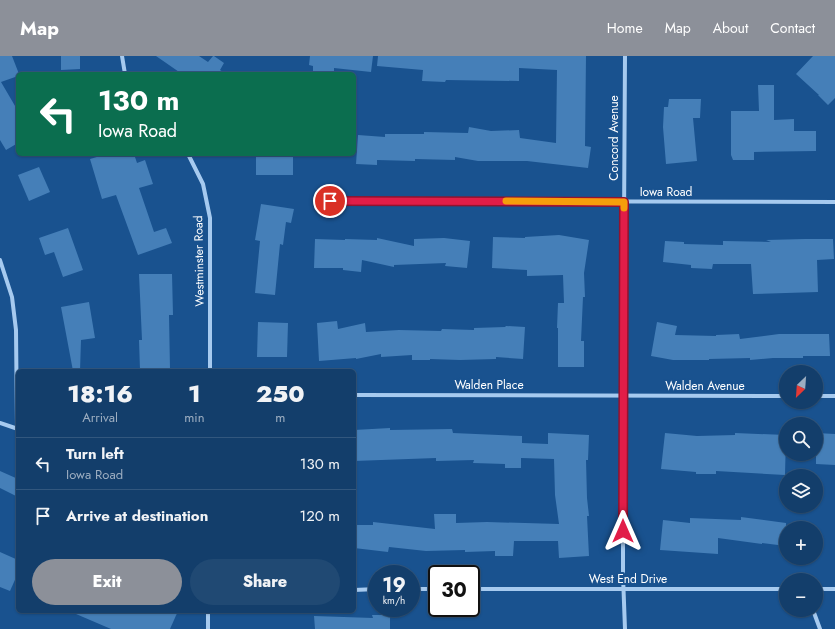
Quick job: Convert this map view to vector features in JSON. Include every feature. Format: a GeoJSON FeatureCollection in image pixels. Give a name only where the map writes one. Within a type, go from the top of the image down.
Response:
{"type":"FeatureCollection","features":[{"type":"Feature","properties":{"kind":"street"},"geometry":{"type":"LineString","coordinates":[[122,56],[125,72]]}},
{"type":"Feature","properties":{"kind":"street","name":"Concord Avenue"},"geometry":{"type":"LineString","coordinates":[[625,56],[623,395],[623,589],[625,629]]}},
{"type":"Feature","properties":{"kind":"street","name":"Westminster Road"},"geometry":{"type":"LineString","coordinates":[[189,156],[203,184],[210,218],[210,369]]}},
{"type":"Feature","properties":{"kind":"street","name":"Iowa Road"},"geometry":{"type":"LineString","coordinates":[[330,201],[835,202]]}},
{"type":"Feature","properties":{"kind":"street"},"geometry":{"type":"LineString","coordinates":[[0,260],[12,297],[16,330],[16,369]]}},
{"type":"Feature","properties":{"kind":"street","name":"Walden Place"},"geometry":{"type":"LineString","coordinates":[[356,395],[623,395]]}},
{"type":"Feature","properties":{"kind":"street","name":"Walden Avenue"},"geometry":{"type":"LineString","coordinates":[[623,395],[779,396]]}},
{"type":"Feature","properties":{"kind":"street"},"geometry":{"type":"LineString","coordinates":[[823,396],[835,396]]}},
{"type":"Feature","properties":{"kind":"street"},"geometry":{"type":"LineString","coordinates":[[0,423],[16,429]]}},
{"type":"Feature","properties":{"kind":"street"},"geometry":{"type":"LineString","coordinates":[[356,590],[368,589]]}},
{"type":"Feature","properties":{"kind":"street","name":"West End Drive"},"geometry":{"type":"LineString","coordinates":[[480,589],[779,589]]}},
{"type":"Feature","properties":{"kind":"street"},"geometry":{"type":"LineString","coordinates":[[823,589],[835,589]]}},
{"type":"Feature","properties":{"kind":"street"},"geometry":{"type":"LineString","coordinates":[[208,613],[208,629]]}},
{"type":"Feature","properties":{"kind":"street"},"geometry":{"type":"LineString","coordinates":[[816,617],[820,629]]}},
{"type":"Feature","properties":{"kind":"building"},"geometry":{"type":"Polygon","coordinates":[[[0,56],[12,56],[18,72],[16,72],[16,77],[1,82],[16,108],[16,144],[6,150],[0,140],[0,56]]]}},
{"type":"Feature","properties":{"kind":"building"},"geometry":{"type":"Polygon","coordinates":[[[61,56],[80,56],[80,69],[61,70],[61,56]]]}},
{"type":"Feature","properties":{"kind":"building"},"geometry":{"type":"Polygon","coordinates":[[[156,56],[199,56],[208,62],[214,56],[224,63],[220,70],[223,72],[179,72],[156,56]]]}},
{"type":"Feature","properties":{"kind":"building"},"geometry":{"type":"Polygon","coordinates":[[[310,56],[373,56],[371,72],[334,68],[334,72],[313,72],[313,66],[309,65],[310,56]]]}},
{"type":"Feature","properties":{"kind":"building"},"geometry":{"type":"Polygon","coordinates":[[[378,56],[586,56],[585,146],[591,147],[588,168],[527,161],[478,161],[455,157],[455,160],[377,160],[377,165],[356,164],[358,135],[385,137],[385,134],[424,134],[424,132],[468,133],[469,127],[491,131],[519,130],[520,138],[556,143],[557,70],[519,68],[519,81],[422,81],[423,70],[377,66],[378,56]]]}},
{"type":"Feature","properties":{"kind":"building"},"geometry":{"type":"Polygon","coordinates":[[[813,56],[835,56],[835,98],[828,105],[796,74],[813,56]]]}},
{"type":"Feature","properties":{"kind":"building"},"geometry":{"type":"Polygon","coordinates":[[[758,85],[774,85],[774,120],[794,119],[794,131],[816,131],[816,151],[754,152],[754,160],[733,160],[731,155],[731,111],[759,111],[758,85]]]}},
{"type":"Feature","properties":{"kind":"building"},"geometry":{"type":"Polygon","coordinates":[[[669,99],[701,99],[700,118],[693,118],[697,161],[666,164],[663,127],[664,107],[668,107],[669,99]]]}},
{"type":"Feature","properties":{"kind":"building"},"geometry":{"type":"Polygon","coordinates":[[[100,156],[135,156],[137,163],[145,160],[153,184],[139,188],[154,232],[166,228],[172,243],[138,255],[116,195],[102,199],[90,159],[100,156]]]}},
{"type":"Feature","properties":{"kind":"building"},"geometry":{"type":"Polygon","coordinates":[[[256,156],[293,156],[293,175],[256,175],[256,156]]]}},
{"type":"Feature","properties":{"kind":"building"},"geometry":{"type":"Polygon","coordinates":[[[39,167],[50,192],[29,201],[18,175],[39,167]]]}},
{"type":"Feature","properties":{"kind":"building"},"geometry":{"type":"Polygon","coordinates":[[[261,204],[294,209],[291,223],[286,222],[283,245],[280,244],[275,295],[255,293],[260,241],[255,240],[261,204]]]}},
{"type":"Feature","properties":{"kind":"building"},"geometry":{"type":"Polygon","coordinates":[[[68,228],[83,270],[63,277],[54,252],[45,255],[39,238],[68,228]]]}},
{"type":"Feature","properties":{"kind":"building"},"geometry":{"type":"Polygon","coordinates":[[[559,235],[589,240],[584,273],[585,297],[583,297],[581,341],[584,341],[584,367],[558,367],[558,303],[564,303],[563,275],[527,276],[527,270],[492,268],[493,237],[525,238],[559,235]]]}},
{"type":"Feature","properties":{"kind":"building"},"geometry":{"type":"Polygon","coordinates":[[[377,238],[414,246],[414,239],[444,238],[470,241],[467,268],[445,266],[446,263],[394,265],[394,267],[362,260],[361,272],[343,270],[343,268],[314,268],[315,239],[377,240],[377,238]]]}},
{"type":"Feature","properties":{"kind":"building"},"geometry":{"type":"Polygon","coordinates":[[[833,239],[834,259],[817,260],[818,292],[753,294],[751,264],[713,264],[712,269],[691,268],[691,265],[663,262],[665,241],[684,242],[684,244],[723,245],[723,241],[771,242],[766,240],[833,239]]]}},
{"type":"Feature","properties":{"kind":"building"},"geometry":{"type":"Polygon","coordinates":[[[139,274],[172,274],[173,315],[169,315],[170,369],[140,369],[139,340],[142,340],[139,274]]]}},
{"type":"Feature","properties":{"kind":"building"},"geometry":{"type":"Polygon","coordinates":[[[89,302],[95,338],[81,340],[80,369],[73,369],[61,307],[89,302]]]}},
{"type":"Feature","properties":{"kind":"building"},"geometry":{"type":"Polygon","coordinates":[[[337,321],[338,329],[365,323],[366,332],[399,330],[441,331],[442,329],[474,330],[474,328],[506,326],[525,327],[523,359],[496,357],[496,359],[412,360],[412,355],[381,357],[381,354],[356,359],[319,361],[317,323],[337,321]]]}},
{"type":"Feature","properties":{"kind":"building"},"geometry":{"type":"Polygon","coordinates":[[[258,322],[288,323],[287,357],[257,357],[258,322]]]}},
{"type":"Feature","properties":{"kind":"building"},"geometry":{"type":"Polygon","coordinates":[[[657,322],[677,326],[675,335],[716,336],[739,334],[740,339],[779,334],[829,334],[830,356],[803,356],[803,358],[750,360],[750,358],[673,360],[651,356],[657,322]]]}},
{"type":"Feature","properties":{"kind":"building"},"geometry":{"type":"Polygon","coordinates":[[[390,428],[390,430],[452,429],[453,433],[522,436],[522,443],[548,444],[548,433],[589,435],[588,460],[586,460],[589,516],[587,516],[589,556],[559,558],[558,541],[514,541],[513,556],[495,556],[495,551],[426,551],[389,547],[388,552],[356,548],[356,525],[373,525],[373,522],[435,529],[434,514],[456,514],[456,523],[487,522],[559,524],[555,495],[554,459],[521,458],[521,468],[505,468],[505,464],[473,463],[474,460],[436,461],[436,458],[356,461],[356,430],[390,428]]]}},
{"type":"Feature","properties":{"kind":"building"},"geometry":{"type":"Polygon","coordinates":[[[665,433],[697,436],[735,435],[735,433],[779,435],[779,461],[785,461],[785,469],[779,469],[779,475],[716,471],[716,474],[696,474],[696,472],[661,469],[665,433]]]}},
{"type":"Feature","properties":{"kind":"building"},"geometry":{"type":"Polygon","coordinates":[[[823,433],[835,434],[835,465],[816,464],[816,461],[823,461],[823,433]]]}},
{"type":"Feature","properties":{"kind":"building"},"geometry":{"type":"Polygon","coordinates":[[[0,471],[16,478],[16,496],[0,488],[0,471]]]}},
{"type":"Feature","properties":{"kind":"building"},"geometry":{"type":"Polygon","coordinates":[[[741,517],[779,522],[779,545],[718,538],[718,554],[660,550],[663,520],[690,523],[690,518],[741,520],[741,517]]]}},
{"type":"Feature","properties":{"kind":"building"},"geometry":{"type":"Polygon","coordinates":[[[0,552],[16,559],[16,578],[10,591],[0,587],[0,552]]]}},
{"type":"Feature","properties":{"kind":"building"},"geometry":{"type":"Polygon","coordinates":[[[74,613],[177,613],[170,629],[111,629],[74,613]]]}},
{"type":"Feature","properties":{"kind":"building"},"geometry":{"type":"Polygon","coordinates":[[[314,616],[373,618],[390,617],[390,629],[315,629],[314,616]]]}},
{"type":"Feature","properties":{"kind":"slow traffic"},"geometry":{"type":"LineString","coordinates":[[506,201],[624,202],[624,208]]}},
{"type":"Feature","properties":{"kind":"route"},"geometry":{"type":"LineString","coordinates":[[330,201],[624,202],[623,531]]}}]}
